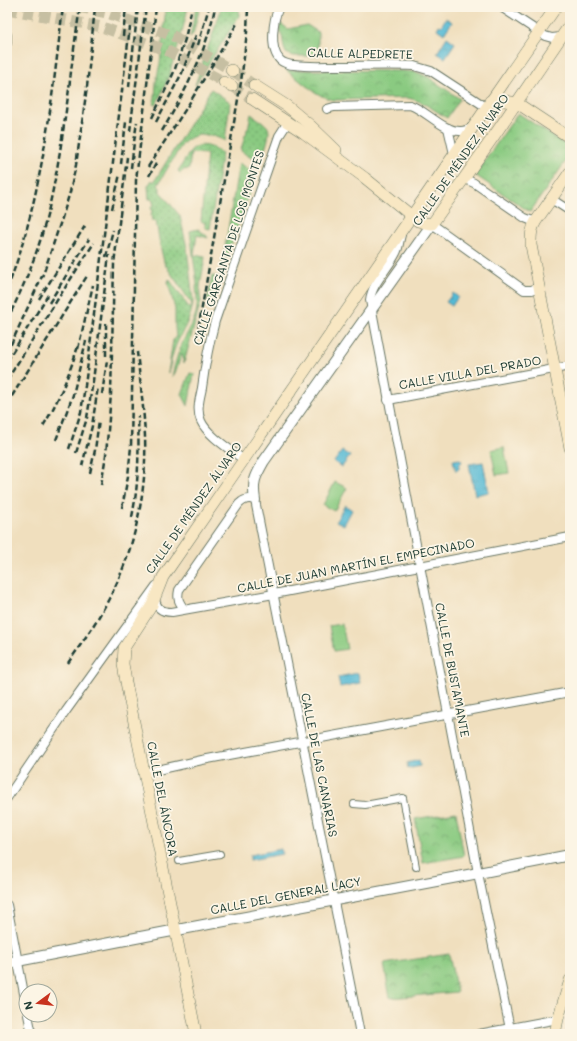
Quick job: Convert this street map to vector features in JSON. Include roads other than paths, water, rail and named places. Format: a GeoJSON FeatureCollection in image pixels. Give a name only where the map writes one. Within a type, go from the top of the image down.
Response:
{"type":"FeatureCollection","features":[{"type":"Feature","properties":{"kind":"main road","name":"CALLE DE MÉNDEZ ÁLVARO"},"geometry":{"type":"LineString","coordinates":[[163,578],[556,7]]}},
{"type":"Feature","properties":{"kind":"main road","name":"CALLE DE MÉNDEZ ÁLVARO"},"geometry":{"type":"LineString","coordinates":[[432,224],[465,179],[570,24]]}},
{"type":"Feature","properties":{"kind":"main road"},"geometry":{"type":"LineString","coordinates":[[254,85],[287,106],[311,126],[365,178]]}},
{"type":"Feature","properties":{"kind":"main road"},"geometry":{"type":"LineString","coordinates":[[252,98],[288,122],[365,178],[412,217],[425,224],[432,224]]}},
{"type":"Feature","properties":{"kind":"main road"},"geometry":{"type":"LineString","coordinates":[[488,104],[505,101],[517,103],[570,138]]}},
{"type":"Feature","properties":{"kind":"main road"},"geometry":{"type":"LineString","coordinates":[[570,172],[531,230],[531,240],[539,286],[570,448]]}},
{"type":"Feature","properties":{"kind":"main road","name":"CALLE DEL ÁNCORA"},"geometry":{"type":"LineString","coordinates":[[163,578],[147,614],[124,648],[123,657],[124,670],[196,1034]]}},
{"type":"Feature","properties":{"kind":"main road"},"geometry":{"type":"LineString","coordinates":[[555,1034],[570,980]]}},
{"type":"Feature","properties":{"kind":"street","name":"CALLE ALPEDRETE"},"geometry":{"type":"LineString","coordinates":[[279,7],[276,13],[273,42],[275,52],[280,60],[286,63],[294,65],[326,66],[414,66],[431,71],[488,104]]}},
{"type":"Feature","properties":{"kind":"street"},"geometry":{"type":"LineString","coordinates":[[501,7],[545,36],[552,38],[561,37]]}},
{"type":"Feature","properties":{"kind":"street"},"geometry":{"type":"LineString","coordinates":[[7,35],[7,43]]}},
{"type":"Feature","properties":{"kind":"street"},"geometry":{"type":"LineString","coordinates":[[327,110],[334,107],[410,106],[418,108],[455,131],[465,131],[472,127]]}},
{"type":"Feature","properties":{"kind":"street","name":"CALLE GARGANTA DE LOS MONTES"},"geometry":{"type":"LineString","coordinates":[[244,460],[206,429],[201,421],[198,410],[207,353],[215,321],[279,136],[288,122]]}},
{"type":"Feature","properties":{"kind":"street"},"geometry":{"type":"LineString","coordinates":[[448,128],[454,154]]}},
{"type":"Feature","properties":{"kind":"street"},"geometry":{"type":"LineString","coordinates":[[465,179],[474,183],[525,218],[536,221]]}},
{"type":"Feature","properties":{"kind":"street"},"geometry":{"type":"LineString","coordinates":[[551,200],[570,212]]}},
{"type":"Feature","properties":{"kind":"street"},"geometry":{"type":"LineString","coordinates":[[432,224],[524,290],[532,290],[539,286]]}},
{"type":"Feature","properties":{"kind":"street","name":"CALLE DE MÉNDEZ ÁLVARO"},"geometry":{"type":"LineString","coordinates":[[255,500],[253,490],[254,482],[262,465],[432,224]]}},
{"type":"Feature","properties":{"kind":"street","name":"CALLE DE MÉNDEZ ÁLVARO"},"geometry":{"type":"LineString","coordinates":[[371,310],[370,294],[396,253],[399,246],[401,232]]}},
{"type":"Feature","properties":{"kind":"street","name":"CALLE DE BUSTAMANTE"},"geometry":{"type":"LineString","coordinates":[[371,310],[478,873],[510,1031]]}},
{"type":"Feature","properties":{"kind":"street","name":"CALLE VILLA DEL PRADO"},"geometry":{"type":"LineString","coordinates":[[388,400],[570,366]]}},
{"type":"Feature","properties":{"kind":"street"},"geometry":{"type":"LineString","coordinates":[[184,609],[178,599],[179,590],[239,504],[247,499],[255,500]]}},
{"type":"Feature","properties":{"kind":"street","name":"CALLE DE LAS CANARIAS"},"geometry":{"type":"LineString","coordinates":[[255,500],[360,1034]]}},
{"type":"Feature","properties":{"kind":"street","name":"CALLE DE JUAN MARTÍN EL EMPECINADO"},"geometry":{"type":"LineString","coordinates":[[155,598],[158,607],[165,612],[172,612],[570,537]]}},
{"type":"Feature","properties":{"kind":"street","name":"CALLE DE MÉNDEZ ÁLVARO"},"geometry":{"type":"LineString","coordinates":[[7,798],[74,699],[163,578]]}},
{"type":"Feature","properties":{"kind":"street"},"geometry":{"type":"LineString","coordinates":[[144,773],[202,760],[570,692]]}},
{"type":"Feature","properties":{"kind":"street"},"geometry":{"type":"LineString","coordinates":[[354,804],[365,805],[403,798],[416,867]]}},
{"type":"Feature","properties":{"kind":"street"},"geometry":{"type":"LineString","coordinates":[[179,861],[220,854]]}},
{"type":"Feature","properties":{"kind":"street","name":"CALLE DEL GENERAL LACY"},"geometry":{"type":"LineString","coordinates":[[7,963],[570,855]]}},
{"type":"Feature","properties":{"kind":"street"},"geometry":{"type":"LineString","coordinates":[[7,905],[22,983]]}},
{"type":"Feature","properties":{"kind":"street"},"geometry":{"type":"LineString","coordinates":[[479,1034],[510,1031],[558,1019]]}},
{"type":"Feature","properties":{"kind":"street"},"geometry":{"type":"LineString","coordinates":[[30,1023],[32,1034]]}},
{"type":"Feature","properties":{"kind":"water"},"geometry":{"type":"Polygon","coordinates":[[[446,18],[452,22],[444,34],[437,29],[446,18]]]}},
{"type":"Feature","properties":{"kind":"water"},"geometry":{"type":"Polygon","coordinates":[[[447,37],[455,43],[445,58],[437,53],[447,37]]]}},
{"type":"Feature","properties":{"kind":"water"},"geometry":{"type":"Polygon","coordinates":[[[453,293],[458,297],[452,306],[446,302],[453,293]]]}},
{"type":"Feature","properties":{"kind":"water"},"geometry":{"type":"Polygon","coordinates":[[[342,451],[350,456],[342,467],[334,462],[342,451]]]}},
{"type":"Feature","properties":{"kind":"water"},"geometry":{"type":"Polygon","coordinates":[[[460,459],[462,462],[459,465],[459,469],[456,471],[453,460],[460,459]]]}},
{"type":"Feature","properties":{"kind":"water"},"geometry":{"type":"Polygon","coordinates":[[[483,462],[489,492],[475,495],[469,464],[483,462]]]}},
{"type":"Feature","properties":{"kind":"water"},"geometry":{"type":"Polygon","coordinates":[[[345,505],[352,510],[344,525],[336,521],[345,505]]]}},
{"type":"Feature","properties":{"kind":"water"},"geometry":{"type":"Polygon","coordinates":[[[358,673],[360,683],[340,687],[338,677],[358,673]]]}},
{"type":"Feature","properties":{"kind":"water"},"geometry":{"type":"Polygon","coordinates":[[[419,760],[420,766],[408,769],[407,763],[419,760]]]}},
{"type":"Feature","properties":{"kind":"water"},"geometry":{"type":"Polygon","coordinates":[[[281,849],[282,854],[250,860],[250,855],[281,849]]]}},
{"type":"Feature","properties":{"kind":"tunnel"},"geometry":{"type":"LineString","coordinates":[[78,7],[107,13],[173,36],[231,70]]}},
{"type":"Feature","properties":{"kind":"tunnel"},"geometry":{"type":"LineString","coordinates":[[7,9],[102,27],[168,51],[224,82]]}},
{"type":"Feature","properties":{"kind":"tunnel"},"geometry":{"type":"LineString","coordinates":[[233,71],[254,85]]}},
{"type":"Feature","properties":{"kind":"tunnel"},"geometry":{"type":"LineString","coordinates":[[232,86],[252,99]]}},
{"type":"Feature","properties":{"kind":"railway"},"geometry":{"type":"LineString","coordinates":[[7,289],[29,222],[36,192],[52,99],[63,7]]}},
{"type":"Feature","properties":{"kind":"railway"},"geometry":{"type":"LineString","coordinates":[[7,320],[33,262],[50,204],[61,147],[80,7]]}},
{"type":"Feature","properties":{"kind":"railway"},"geometry":{"type":"LineString","coordinates":[[7,353],[44,272],[70,192],[76,165],[87,87],[95,7]]}},
{"type":"Feature","properties":{"kind":"railway"},"geometry":{"type":"LineString","coordinates":[[123,36],[126,7]]}},
{"type":"Feature","properties":{"kind":"railway"},"geometry":{"type":"LineString","coordinates":[[129,87],[138,7]]}},
{"type":"Feature","properties":{"kind":"railway"},"geometry":{"type":"LineString","coordinates":[[130,131],[146,7]]}},
{"type":"Feature","properties":{"kind":"railway"},"geometry":{"type":"LineString","coordinates":[[122,508],[128,476],[131,447],[136,180],[156,7]]}},
{"type":"Feature","properties":{"kind":"railway"},"geometry":{"type":"LineString","coordinates":[[152,118],[174,72],[185,39],[192,7]]}},
{"type":"Feature","properties":{"kind":"railway"},"geometry":{"type":"LineString","coordinates":[[198,45],[209,7]]}},
{"type":"Feature","properties":{"kind":"railway"},"geometry":{"type":"LineString","coordinates":[[162,131],[179,101],[201,55],[207,39],[215,7]]}},
{"type":"Feature","properties":{"kind":"railway"},"geometry":{"type":"LineString","coordinates":[[197,336],[241,82],[247,32],[248,7]]}},
{"type":"Feature","properties":{"kind":"railway"},"geometry":{"type":"LineString","coordinates":[[148,167],[187,107],[238,22]]}},
{"type":"Feature","properties":{"kind":"railway"},"geometry":{"type":"LineString","coordinates":[[69,449],[81,412],[85,386],[130,27]]}},
{"type":"Feature","properties":{"kind":"railway"},"geometry":{"type":"LineString","coordinates":[[156,122],[182,73],[196,35]]}},
{"type":"Feature","properties":{"kind":"railway"},"geometry":{"type":"LineString","coordinates":[[121,164],[126,122]]}},
{"type":"Feature","properties":{"kind":"railway"},"geometry":{"type":"LineString","coordinates":[[131,168],[137,122]]}},
{"type":"Feature","properties":{"kind":"railway"},"geometry":{"type":"LineString","coordinates":[[101,485],[106,455],[111,394],[114,264],[127,157]]}},
{"type":"Feature","properties":{"kind":"railway"},"geometry":{"type":"LineString","coordinates":[[149,176],[157,162]]}},
{"type":"Feature","properties":{"kind":"railway"},"geometry":{"type":"LineString","coordinates":[[112,209],[120,174]]}},
{"type":"Feature","properties":{"kind":"railway"},"geometry":{"type":"LineString","coordinates":[[39,299],[85,226]]}},
{"type":"Feature","properties":{"kind":"railway"},"geometry":{"type":"LineString","coordinates":[[106,257],[113,230]]}},
{"type":"Feature","properties":{"kind":"railway"},"geometry":{"type":"LineString","coordinates":[[49,303],[89,239]]}},
{"type":"Feature","properties":{"kind":"railway"},"geometry":{"type":"LineString","coordinates":[[7,380],[94,243]]}},
{"type":"Feature","properties":{"kind":"railway"},"geometry":{"type":"LineString","coordinates":[[76,453],[87,418],[109,255]]}},
{"type":"Feature","properties":{"kind":"railway"},"geometry":{"type":"LineString","coordinates":[[7,404],[87,276]]}},
{"type":"Feature","properties":{"kind":"railway"},"geometry":{"type":"LineString","coordinates":[[78,349],[93,285]]}},
{"type":"Feature","properties":{"kind":"railway"},"geometry":{"type":"LineString","coordinates":[[7,361],[48,295]]}},
{"type":"Feature","properties":{"kind":"railway"},"geometry":{"type":"LineString","coordinates":[[106,320],[106,356]]}},
{"type":"Feature","properties":{"kind":"railway"},"geometry":{"type":"LineString","coordinates":[[56,440],[73,395],[86,341]]}},
{"type":"Feature","properties":{"kind":"railway"},"geometry":{"type":"LineString","coordinates":[[43,426],[64,386],[79,343]]}},
{"type":"Feature","properties":{"kind":"railway"},"geometry":{"type":"LineString","coordinates":[[68,663],[108,601],[121,573],[134,535],[142,496],[145,457],[143,405],[137,352]]}},
{"type":"Feature","properties":{"kind":"railway"},"geometry":{"type":"LineString","coordinates":[[102,394],[107,361]]}},
{"type":"Feature","properties":{"kind":"railway"},"geometry":{"type":"LineString","coordinates":[[82,466],[92,426],[98,387]]}},
{"type":"Feature","properties":{"kind":"railway"},"geometry":{"type":"LineString","coordinates":[[132,517],[138,466],[138,416]]}},
{"type":"Feature","properties":{"kind":"railway"},"geometry":{"type":"LineString","coordinates":[[90,473],[99,420]]}}]}
